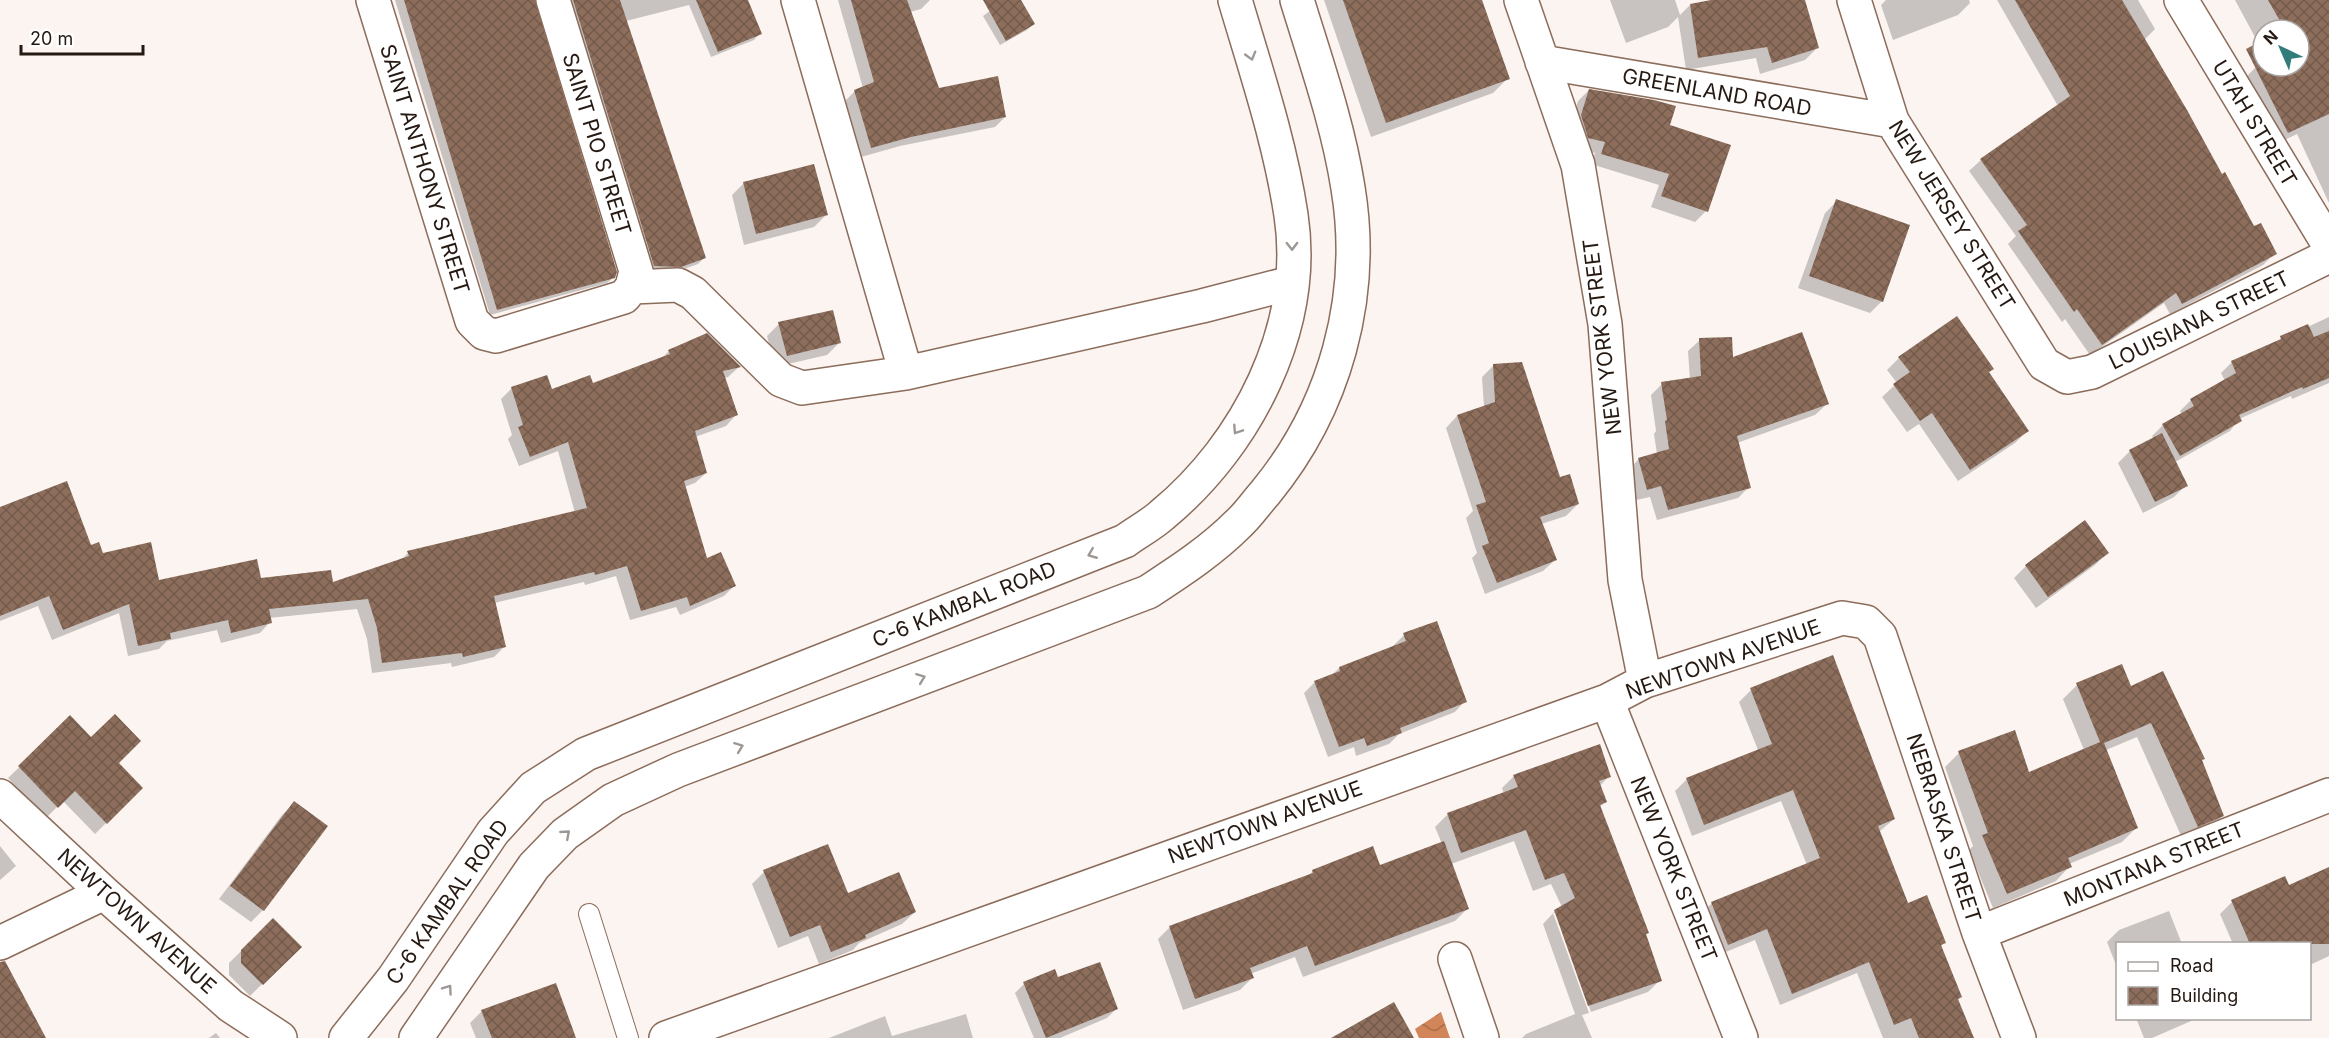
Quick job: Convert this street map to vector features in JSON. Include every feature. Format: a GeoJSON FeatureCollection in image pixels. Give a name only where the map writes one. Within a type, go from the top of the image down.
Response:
{"type":"FeatureCollection","features":[{"type":"Feature","properties":{"kind":"street","name":"SAINT ANTHONY STREET"},"geometry":{"type":"LineString","coordinates":[[373,0],[472,321],[484,333],[496,336],[624,297],[632,287]]}},
{"type":"Feature","properties":{"kind":"street","name":"SAINT PIO STREET"},"geometry":{"type":"LineString","coordinates":[[553,0],[636,271],[632,287]]}},
{"type":"Feature","properties":{"kind":"street"},"geometry":{"type":"LineString","coordinates":[[798,0],[906,374]]}},
{"type":"Feature","properties":{"kind":"street","name":"C-6 KAMBAL ROAD"},"geometry":{"type":"LineString","coordinates":[[346,1038],[393,979],[493,832],[533,788],[542,782],[586,754],[1125,541],[1161,516],[1196,484],[1229,442],[1252,407],[1276,355],[1286,318],[1293,266],[1291,216],[1274,131],[1235,0]]}},
{"type":"Feature","properties":{"kind":"street"},"geometry":{"type":"LineString","coordinates":[[416,1038],[534,866],[565,834],[614,800],[678,770],[1148,592],[1193,563],[1239,524],[1277,478],[1306,434],[1329,384],[1346,331],[1352,289],[1353,233],[1348,188],[1333,119],[1297,0]]}},
{"type":"Feature","properties":{"kind":"street","name":"NEW YORK STREET"},"geometry":{"type":"LineString","coordinates":[[1521,0],[1578,165],[1605,324],[1625,580],[1644,681]]}},
{"type":"Feature","properties":{"kind":"street","name":"NEW JERSEY STREET"},"geometry":{"type":"LineString","coordinates":[[1854,0],[1892,121],[2044,364],[2067,377]]}},
{"type":"Feature","properties":{"kind":"street","name":"UTAH STREET"},"geometry":{"type":"LineString","coordinates":[[2181,0],[2329,245]]}},
{"type":"Feature","properties":{"kind":"street","name":"GREENLAND ROAD"},"geometry":{"type":"LineString","coordinates":[[1542,62],[1892,121]]}},
{"type":"Feature","properties":{"kind":"street","name":"LOUISIANA STREET"},"geometry":{"type":"LineString","coordinates":[[2067,377],[2092,372],[2329,256]]}},
{"type":"Feature","properties":{"kind":"street"},"geometry":{"type":"LineString","coordinates":[[632,287],[678,285],[693,293],[781,380],[802,388],[906,374],[1202,306],[1291,283]]}},
{"type":"Feature","properties":{"kind":"street","name":"NEWTOWN AVENUE"},"geometry":{"type":"LineString","coordinates":[[666,1038],[1607,701],[1644,681],[1842,618],[1866,622]]}},
{"type":"Feature","properties":{"kind":"street","name":"NEBRASKA STREET"},"geometry":{"type":"LineString","coordinates":[[1866,622],[1880,636],[1979,933],[2019,1038]]}},
{"type":"Feature","properties":{"kind":"street","name":"NEW YORK STREET"},"geometry":{"type":"LineString","coordinates":[[1607,701],[1741,1038]]}},
{"type":"Feature","properties":{"kind":"street","name":"MONTANA STREET"},"geometry":{"type":"LineString","coordinates":[[1979,933],[2329,795]]}},
{"type":"Feature","properties":{"kind":"street","name":"NEWTOWN AVENUE"},"geometry":{"type":"LineString","coordinates":[[0,796],[104,893],[231,1006],[280,1038]]}},
{"type":"Feature","properties":{"kind":"street"},"geometry":{"type":"LineString","coordinates":[[0,943],[104,893]]}},
{"type":"Feature","properties":{"kind":"street"},"geometry":{"type":"LineString","coordinates":[[1455,959],[1482,1038]]}},
{"type":"Feature","properties":{"kind":"lane"},"geometry":{"type":"LineString","coordinates":[[589,914],[628,1038]]}},
{"type":"Feature","properties":{"kind":"water"},"geometry":{"type":"Polygon","coordinates":[[[1441,1012],[1450,1038],[1419,1038],[1415,1029],[1441,1012]]]}},
{"type":"Feature","properties":{"kind":"building"},"geometry":{"type":"Polygon","coordinates":[[[404,0],[535,0],[617,272],[615,278],[497,310],[404,0]]]}},
{"type":"Feature","properties":{"kind":"building"},"geometry":{"type":"Polygon","coordinates":[[[573,0],[620,0],[706,258],[681,267],[654,266],[573,0]]]}},
{"type":"Feature","properties":{"kind":"building"},"geometry":{"type":"Polygon","coordinates":[[[696,0],[748,0],[762,34],[718,52],[696,0]]]}},
{"type":"Feature","properties":{"kind":"building"},"geometry":{"type":"Polygon","coordinates":[[[851,0],[907,0],[939,88],[998,76],[1006,117],[871,148],[854,90],[874,82],[851,0]]]}},
{"type":"Feature","properties":{"kind":"building"},"geometry":{"type":"Polygon","coordinates":[[[983,0],[1021,0],[1035,24],[1006,41],[983,0]]]}},
{"type":"Feature","properties":{"kind":"building"},"geometry":{"type":"Polygon","coordinates":[[[1343,0],[1482,0],[1510,79],[1386,123],[1343,0]]]}},
{"type":"Feature","properties":{"kind":"building"},"geometry":{"type":"Polygon","coordinates":[[[1711,0],[1805,0],[1819,48],[1772,63],[1767,47],[1698,58],[1690,4],[1711,0]]]}},
{"type":"Feature","properties":{"kind":"building"},"geometry":{"type":"Polygon","coordinates":[[[2015,0],[2122,0],[2222,174],[2225,172],[2254,226],[2261,223],[2277,254],[2182,304],[2176,293],[2102,345],[2077,309],[2074,312],[2018,231],[2027,225],[1980,159],[2070,96],[2015,0]]]}},
{"type":"Feature","properties":{"kind":"building"},"geometry":{"type":"Polygon","coordinates":[[[2268,0],[2329,0],[2329,114],[2288,133],[2260,78],[2311,78],[2311,18],[2278,18],[2268,0]]]}},
{"type":"Feature","properties":{"kind":"building"},"geometry":{"type":"Polygon","coordinates":[[[2251,46],[2251,59],[2246,49],[2251,46]]]}},
{"type":"Feature","properties":{"kind":"building"},"geometry":{"type":"Polygon","coordinates":[[[1589,89],[1676,106],[1670,125],[1731,145],[1708,212],[1661,196],[1669,174],[1601,154],[1605,142],[1588,138],[1581,115],[1589,89]]]}},
{"type":"Feature","properties":{"kind":"building"},"geometry":{"type":"Polygon","coordinates":[[[814,164],[828,215],[756,234],[743,182],[814,164]]]}},
{"type":"Feature","properties":{"kind":"building"},"geometry":{"type":"Polygon","coordinates":[[[1836,199],[1910,225],[1883,302],[1809,276],[1836,199]]]}},
{"type":"Feature","properties":{"kind":"building"},"geometry":{"type":"Polygon","coordinates":[[[833,310],[841,343],[787,356],[778,322],[833,310]]]}},
{"type":"Feature","properties":{"kind":"building"},"geometry":{"type":"Polygon","coordinates":[[[1957,316],[1994,369],[1989,372],[2029,431],[1970,470],[1932,413],[1920,421],[1893,384],[1910,372],[1898,357],[1957,316]]]}},
{"type":"Feature","properties":{"kind":"building"},"geometry":{"type":"Polygon","coordinates":[[[2308,324],[2314,337],[2329,331],[2329,378],[2303,389],[2302,387],[2239,415],[2242,421],[2180,456],[2162,424],[2194,406],[2190,399],[2236,373],[2231,361],[2281,339],[2280,336],[2308,324]]]}},
{"type":"Feature","properties":{"kind":"building"},"geometry":{"type":"Polygon","coordinates":[[[1802,332],[1829,404],[1737,436],[1751,488],[1668,510],[1661,486],[1647,490],[1638,458],[1669,449],[1661,382],[1701,376],[1699,338],[1732,337],[1733,357],[1802,332]]]}},
{"type":"Feature","properties":{"kind":"building"},"geometry":{"type":"Polygon","coordinates":[[[707,333],[741,367],[723,371],[738,415],[695,431],[707,473],[684,481],[707,558],[721,552],[736,586],[690,606],[687,597],[641,611],[627,566],[595,575],[594,572],[494,596],[506,647],[463,657],[462,653],[382,663],[377,628],[368,599],[269,609],[272,623],[231,633],[228,620],[170,633],[171,639],[138,646],[129,604],[63,630],[49,596],[0,616],[0,507],[67,481],[91,545],[99,542],[103,553],[151,542],[159,580],[257,559],[261,578],[331,570],[333,582],[409,556],[407,551],[587,508],[568,442],[530,457],[518,427],[523,425],[511,387],[547,375],[552,389],[590,375],[593,383],[670,354],[668,350],[707,333]]]}},
{"type":"Feature","properties":{"kind":"building"},"geometry":{"type":"Polygon","coordinates":[[[1522,362],[1560,477],[1570,474],[1579,504],[1540,517],[1557,560],[1497,583],[1482,546],[1489,543],[1476,505],[1486,502],[1457,415],[1495,402],[1493,364],[1522,362]]]}},
{"type":"Feature","properties":{"kind":"building"},"geometry":{"type":"Polygon","coordinates":[[[2162,433],[2188,486],[2155,502],[2129,450],[2162,433]]]}},
{"type":"Feature","properties":{"kind":"building"},"geometry":{"type":"Polygon","coordinates":[[[2085,520],[2109,553],[2048,597],[2025,565],[2085,520]]]}},
{"type":"Feature","properties":{"kind":"building"},"geometry":{"type":"Polygon","coordinates":[[[1437,621],[1467,702],[1400,728],[1402,733],[1367,746],[1364,738],[1339,747],[1314,681],[1340,671],[1339,667],[1406,641],[1403,633],[1437,621]]]}},
{"type":"Feature","properties":{"kind":"building"},"geometry":{"type":"Polygon","coordinates":[[[1833,655],[1895,819],[1878,826],[1908,903],[1927,895],[1946,943],[1941,945],[1962,997],[1958,999],[1974,1038],[1919,1038],[1911,1018],[1894,1025],[1869,962],[1792,994],[1767,929],[1728,945],[1711,902],[1820,858],[1793,790],[1704,825],[1686,778],[1772,744],[1750,688],[1833,655]]]}},
{"type":"Feature","properties":{"kind":"building"},"geometry":{"type":"Polygon","coordinates":[[[2122,664],[2131,686],[2163,671],[2205,759],[2202,760],[2224,816],[2198,827],[2151,723],[2104,743],[2138,828],[2068,858],[2072,867],[2007,894],[1982,835],[1988,833],[1958,751],[2015,730],[2029,772],[2100,742],[2076,683],[2122,664]]]}},
{"type":"Feature","properties":{"kind":"building"},"geometry":{"type":"Polygon","coordinates":[[[115,714],[141,741],[119,763],[143,788],[107,824],[75,791],[58,808],[18,766],[70,715],[91,737],[115,714]]]}},
{"type":"Feature","properties":{"kind":"building"},"geometry":{"type":"Polygon","coordinates":[[[1600,744],[1611,777],[1599,781],[1607,802],[1600,805],[1649,933],[1646,934],[1662,981],[1588,1006],[1554,910],[1575,898],[1564,873],[1545,880],[1526,830],[1461,853],[1447,813],[1518,787],[1513,775],[1600,744]]]}},
{"type":"Feature","properties":{"kind":"building"},"geometry":{"type":"Polygon","coordinates":[[[294,801],[328,826],[264,911],[230,886],[294,801]]]}},
{"type":"Feature","properties":{"kind":"building"},"geometry":{"type":"Polygon","coordinates":[[[1444,841],[1469,909],[1315,966],[1307,946],[1250,968],[1254,978],[1195,999],[1169,926],[1313,873],[1312,870],[1373,846],[1380,865],[1444,841]]]}},
{"type":"Feature","properties":{"kind":"building"},"geometry":{"type":"Polygon","coordinates":[[[828,844],[848,893],[899,872],[916,912],[865,935],[866,938],[831,952],[820,925],[790,937],[763,870],[828,844]]]}},
{"type":"Feature","properties":{"kind":"building"},"geometry":{"type":"Polygon","coordinates":[[[2329,867],[2329,944],[2249,942],[2231,900],[2285,876],[2289,885],[2329,867]]]}},
{"type":"Feature","properties":{"kind":"building"},"geometry":{"type":"Polygon","coordinates":[[[273,918],[302,947],[263,985],[241,963],[241,950],[273,918]]]}},
{"type":"Feature","properties":{"kind":"building"},"geometry":{"type":"Polygon","coordinates":[[[5,961],[46,1038],[0,1038],[0,962],[5,961]]]}},
{"type":"Feature","properties":{"kind":"building"},"geometry":{"type":"Polygon","coordinates":[[[1100,962],[1118,1009],[1046,1038],[1023,982],[1055,969],[1058,977],[1100,962]]]}},
{"type":"Feature","properties":{"kind":"building"},"geometry":{"type":"Polygon","coordinates":[[[556,983],[576,1038],[492,1038],[481,1010],[556,983]]]}},
{"type":"Feature","properties":{"kind":"building"},"geometry":{"type":"Polygon","coordinates":[[[1394,1002],[1414,1038],[1331,1038],[1394,1002]]]}}]}
